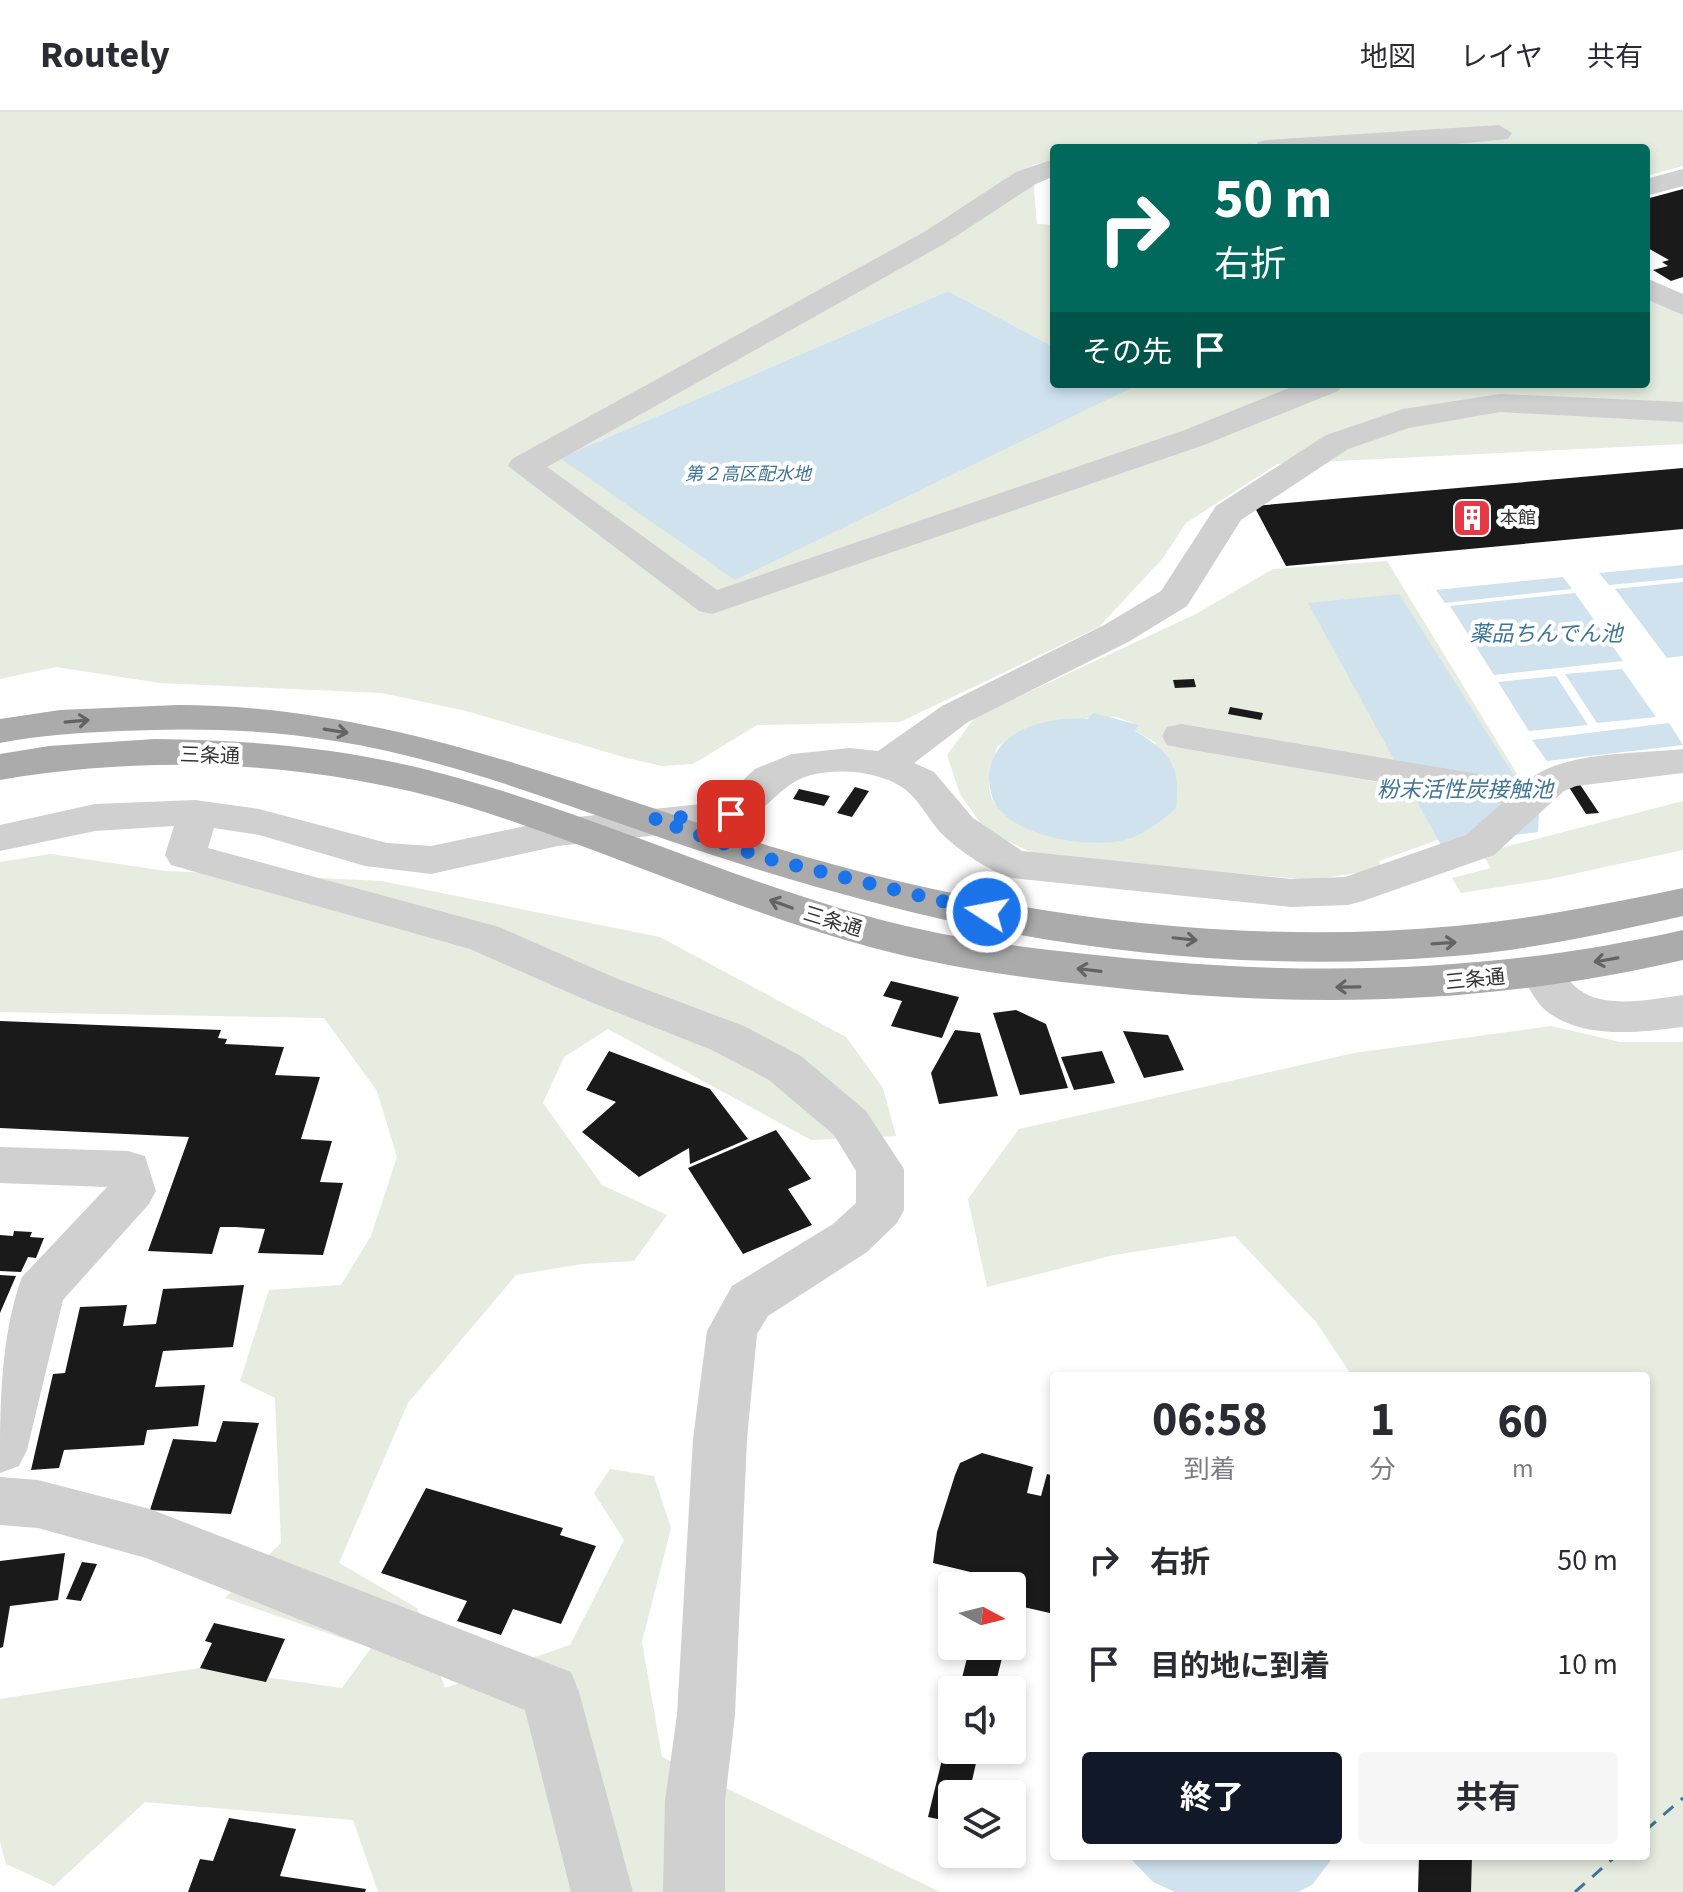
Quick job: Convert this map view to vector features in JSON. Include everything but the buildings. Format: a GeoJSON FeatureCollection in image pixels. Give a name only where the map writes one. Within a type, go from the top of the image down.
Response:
{"type":"FeatureCollection","features":[{"type":"Feature","properties":{"kind":"main road","name":"三条通"},"geometry":{"type":"LineString","coordinates":[[0,731],[79,720],[172,716],[278,721],[362,735],[469,762],[654,819],[765,858],[960,908],[1097,930],[1325,949],[1449,944],[1636,915],[1683,902]]}},
{"type":"Feature","properties":{"kind":"main road","name":"三条通"},"geometry":{"type":"LineString","coordinates":[[0,767],[83,756],[196,752],[315,762],[419,780],[842,923],[1022,962],[1259,987],[1430,984],[1542,972],[1683,945]]}},
{"type":"Feature","properties":{"kind":"street"},"geometry":{"type":"LineString","coordinates":[[1394,144],[1499,133]]}},
{"type":"Feature","properties":{"kind":"street"},"geometry":{"type":"LineString","coordinates":[[1050,169],[1026,178],[934,238],[524,466],[712,603],[1193,438],[1317,388]]}},
{"type":"Feature","properties":{"kind":"street"},"geometry":{"type":"LineString","coordinates":[[1650,187],[1683,177]]}},
{"type":"Feature","properties":{"kind":"street"},"geometry":{"type":"LineString","coordinates":[[1650,289],[1683,306]]}},
{"type":"Feature","properties":{"kind":"street"},"geometry":{"type":"LineString","coordinates":[[1515,388],[1614,408]]}},
{"type":"Feature","properties":{"kind":"street"},"geometry":{"type":"LineString","coordinates":[[884,764],[922,741],[955,714],[1117,633],[1174,598],[1228,513],[1337,442],[1403,419],[1500,403],[1683,412]]}},
{"type":"Feature","properties":{"kind":"street"},"geometry":{"type":"LineString","coordinates":[[1181,736],[1533,796]]}},
{"type":"Feature","properties":{"kind":"street"},"geometry":{"type":"LineString","coordinates":[[0,838],[120,815],[198,815],[255,821],[387,858],[433,860],[498,842],[654,819],[731,814],[769,778],[806,763],[850,760],[884,764],[920,781],[959,827],[1012,864],[1291,893],[1348,891],[1480,845],[1550,782],[1568,774],[1683,761]]}},
{"type":"Feature","properties":{"kind":"street"},"geometry":{"type":"LineString","coordinates":[[198,815],[185,855],[484,938],[603,990],[728,1038],[785,1068],[850,1123],[880,1169],[880,1210],[850,1238],[750,1301],[732,1331],[720,1439],[706,1715],[695,1801],[694,1892]]}},
{"type":"Feature","properties":{"kind":"street"},"geometry":{"type":"LineString","coordinates":[[1542,972],[1565,1002],[1588,1012],[1627,1016],[1683,1011]]}},
{"type":"Feature","properties":{"kind":"street"},"geometry":{"type":"LineString","coordinates":[[0,1165],[128,1169],[132,1191],[40,1291],[0,1450]]}},
{"type":"Feature","properties":{"kind":"street"},"geometry":{"type":"LineString","coordinates":[[0,1501],[38,1504],[150,1534],[550,1692],[602,1892]]}},
{"type":"Feature","properties":{"kind":"shaded area"},"geometry":{"type":"Polygon","coordinates":[[[0,112],[1683,112],[1683,166],[1650,175],[1650,144],[1384,144],[1365,136],[1252,144],[1050,144],[1050,162],[1032,165],[1037,224],[1050,225],[1050,345],[948,291],[560,458],[1122,388],[1650,388],[1650,300],[1683,312],[1683,444],[1277,464],[1186,523],[1163,558],[1099,627],[900,722],[757,725],[693,764],[662,766],[466,711],[382,693],[160,683],[56,667],[0,679],[0,112]]]}},
{"type":"Feature","properties":{"kind":"shaded area"},"geometry":{"type":"Polygon","coordinates":[[[1387,561],[1525,787],[1175,742],[1491,805],[1454,834],[1379,861],[1382,869],[1310,880],[1037,855],[986,831],[960,794],[947,755],[975,717],[1196,614],[1273,569],[1387,561]],[[1117,717],[1054,722],[1027,730],[997,747],[989,778],[992,798],[1000,811],[1013,821],[1046,834],[1093,843],[1156,743],[1134,730],[1138,725],[1117,717]]]}},
{"type":"Feature","properties":{"kind":"shaded area"},"geometry":{"type":"Polygon","coordinates":[[[1683,801],[1683,850],[1550,879],[1461,893],[1452,878],[1491,868],[1482,853],[1683,801]]]}},
{"type":"Feature","properties":{"kind":"shaded area"},"geometry":{"type":"Polygon","coordinates":[[[51,854],[166,871],[382,881],[660,937],[846,1037],[883,1088],[896,1136],[811,1140],[608,1029],[564,1057],[543,1103],[602,1185],[667,1215],[634,1261],[581,1264],[516,1275],[408,1403],[339,1563],[417,1608],[445,1688],[570,1645],[624,1540],[594,1493],[610,1469],[654,1476],[671,1528],[642,1642],[662,1757],[940,1892],[378,1892],[353,1820],[145,1802],[54,1886],[6,1864],[0,1842],[0,1699],[200,1668],[342,1688],[371,1648],[225,1598],[281,1543],[275,1398],[240,1381],[269,1290],[341,1285],[371,1236],[397,1157],[377,1091],[324,1018],[0,1012],[0,862],[51,854]]]}},
{"type":"Feature","properties":{"kind":"shaded area"},"geometry":{"type":"Polygon","coordinates":[[[1551,1026],[1620,1042],[1683,1042],[1683,1892],[1421,1892],[1432,1860],[1650,1860],[1650,1372],[1349,1372],[1316,1322],[1235,1236],[1114,1255],[987,1287],[968,1199],[1019,1129],[1354,1053],[1551,1026]]]}},
{"type":"Feature","properties":{"kind":"water","name":"第２高区配水地"},"geometry":{"type":"Polygon","coordinates":[[[948,291],[1050,345],[1050,388],[1131,388],[735,580],[560,458],[948,291]]]}},
{"type":"Feature","properties":{"kind":"water"},"geometry":{"type":"Polygon","coordinates":[[[1683,565],[1683,578],[1609,585],[1599,573],[1683,565]]]}},
{"type":"Feature","properties":{"kind":"water"},"geometry":{"type":"Polygon","coordinates":[[[1563,577],[1572,589],[1445,603],[1436,590],[1563,577]]]}},
{"type":"Feature","properties":{"kind":"water","name":"薬品ちんでん池"},"geometry":{"type":"Polygon","coordinates":[[[1683,582],[1683,656],[1667,658],[1615,589],[1683,582]]]}},
{"type":"Feature","properties":{"kind":"water","name":"薬品ちんでん池"},"geometry":{"type":"Polygon","coordinates":[[[1575,593],[1623,661],[1494,675],[1450,606],[1575,593]]]}},
{"type":"Feature","properties":{"kind":"water","name":"粉末活性炭接触池"},"geometry":{"type":"Polygon","coordinates":[[[1399,594],[1539,815],[1538,832],[1441,845],[1308,603],[1399,594]]]}},
{"type":"Feature","properties":{"kind":"water"},"geometry":{"type":"Polygon","coordinates":[[[1622,669],[1656,717],[1597,723],[1565,674],[1622,669]]]}},
{"type":"Feature","properties":{"kind":"water"},"geometry":{"type":"Polygon","coordinates":[[[1556,676],[1588,725],[1529,731],[1498,682],[1556,676]]]}},
{"type":"Feature","properties":{"kind":"water"},"geometry":{"type":"Polygon","coordinates":[[[1093,713],[1139,725],[1135,731],[1165,754],[1177,781],[1176,808],[1136,836],[1103,843],[1062,840],[1008,818],[995,804],[989,778],[999,748],[1024,729],[1055,720],[1088,719],[1093,713]]]}},
{"type":"Feature","properties":{"kind":"water"},"geometry":{"type":"Polygon","coordinates":[[[1669,723],[1683,745],[1547,761],[1532,740],[1669,723]]]}},
{"type":"Feature","properties":{"kind":"water"},"geometry":{"type":"Polygon","coordinates":[[[1132,1860],[1331,1860],[1312,1885],[1298,1892],[1175,1892],[1153,1882],[1132,1860]]]}},
{"type":"Feature","properties":{"kind":"ferry route"},"geometry":{"type":"LineString","coordinates":[[1650,1827],[1683,1798]]}},
{"type":"Feature","properties":{"kind":"ferry route"},"geometry":{"type":"LineString","coordinates":[[1575,1892],[1611,1860]]}},
{"type":"Feature","properties":{"kind":"place","name":"本館"},"geometry":{"type":"Point","coordinates":[1472,518]}},
{"type":"Feature","properties":{"kind":"route"},"geometry":{"type":"LineString","coordinates":[[731,814],[654,819],[765,858],[960,908],[987,912]]}}]}
